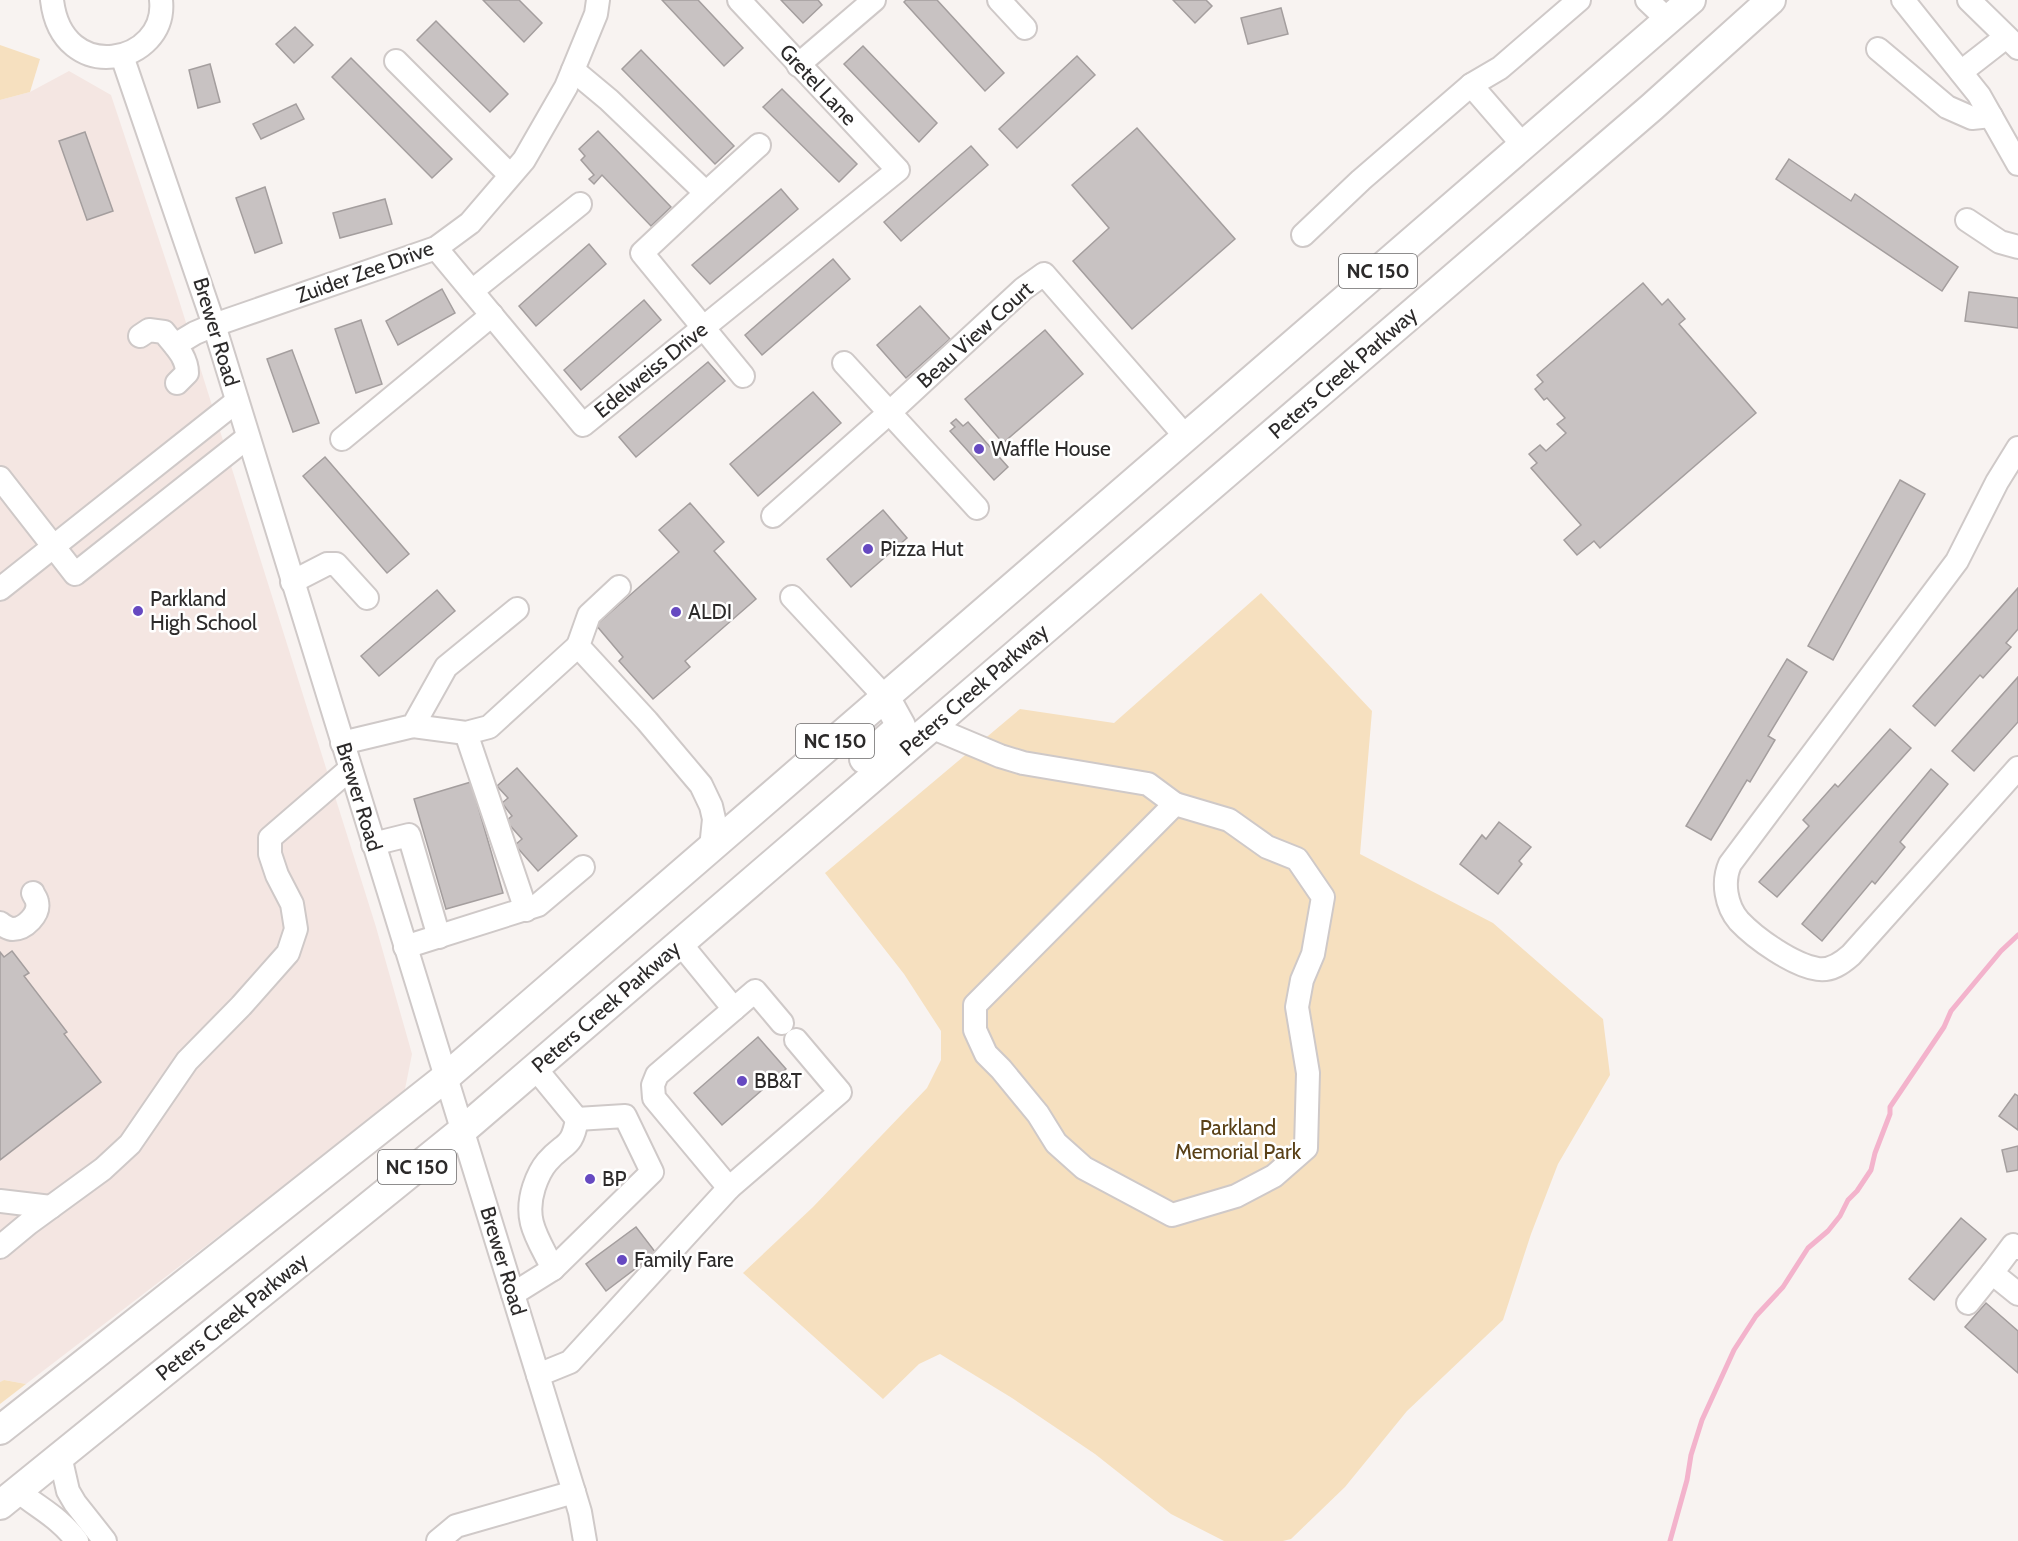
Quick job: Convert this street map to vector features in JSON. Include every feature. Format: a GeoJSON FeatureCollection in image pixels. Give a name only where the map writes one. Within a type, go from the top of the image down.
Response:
{"type":"FeatureCollection","features":[{"type":"Feature","properties":{"kind":"main road","name":"NC 150"},"geometry":{"type":"LineString","coordinates":[[0,1430],[446,1077],[1691,0]]}},
{"type":"Feature","properties":{"kind":"main road"},"geometry":{"type":"LineString","coordinates":[[1652,106],[1659,80],[1746,0]]}},
{"type":"Feature","properties":{"kind":"main road","name":"Peters Creek Parkway"},"geometry":{"type":"LineString","coordinates":[[9,1498],[463,1130],[1652,106],[1772,0]]}},
{"type":"Feature","properties":{"kind":"main road"},"geometry":{"type":"LineString","coordinates":[[685,939],[826,794],[901,726],[885,697]]}},
{"type":"Feature","properties":{"kind":"street"},"geometry":{"type":"LineString","coordinates":[[52,0],[54,17],[61,33],[73,45],[88,54],[105,58],[122,56],[137,48],[150,37],[158,22],[161,0]]}},
{"type":"Feature","properties":{"kind":"street","name":"Zuider Zee Drive"},"geometry":{"type":"LineString","coordinates":[[175,345],[195,333],[436,248],[470,223],[524,160],[566,87],[596,14],[598,0]]}},
{"type":"Feature","properties":{"kind":"street","name":"Gretel Lane"},"geometry":{"type":"LineString","coordinates":[[739,0],[898,170]]}},
{"type":"Feature","properties":{"kind":"street"},"geometry":{"type":"LineString","coordinates":[[798,65],[874,0]]}},
{"type":"Feature","properties":{"kind":"street"},"geometry":{"type":"LineString","coordinates":[[999,0],[1025,28]]}},
{"type":"Feature","properties":{"kind":"street"},"geometry":{"type":"LineString","coordinates":[[1303,235],[1360,180],[1471,85],[1500,68],[1579,0]]}},
{"type":"Feature","properties":{"kind":"street"},"geometry":{"type":"LineString","coordinates":[[1647,0],[1668,20]]}},
{"type":"Feature","properties":{"kind":"street"},"geometry":{"type":"LineString","coordinates":[[1903,0],[1979,95],[2018,164]]}},
{"type":"Feature","properties":{"kind":"street"},"geometry":{"type":"LineString","coordinates":[[1961,72],[2012,43],[1969,0]]}},
{"type":"Feature","properties":{"kind":"street"},"geometry":{"type":"LineString","coordinates":[[1878,49],[1947,107],[1972,118],[1991,116]]}},
{"type":"Feature","properties":{"kind":"street","name":"Brewer Road"},"geometry":{"type":"LineString","coordinates":[[122,56],[214,326],[574,1492],[585,1541]]}},
{"type":"Feature","properties":{"kind":"street"},"geometry":{"type":"LineString","coordinates":[[396,61],[510,176]]}},
{"type":"Feature","properties":{"kind":"street"},"geometry":{"type":"LineString","coordinates":[[573,70],[609,100],[706,193]]}},
{"type":"Feature","properties":{"kind":"street"},"geometry":{"type":"LineString","coordinates":[[1471,85],[1523,145]]}},
{"type":"Feature","properties":{"kind":"street"},"geometry":{"type":"LineString","coordinates":[[743,376],[642,253],[759,145]]}},
{"type":"Feature","properties":{"kind":"street","name":"Edelweiss Drive"},"geometry":{"type":"LineString","coordinates":[[436,248],[583,426],[898,170]]}},
{"type":"Feature","properties":{"kind":"street"},"geometry":{"type":"LineString","coordinates":[[472,291],[580,204]]}},
{"type":"Feature","properties":{"kind":"street"},"geometry":{"type":"LineString","coordinates":[[1967,220],[2000,242],[2018,247]]}},
{"type":"Feature","properties":{"kind":"street","name":"Beau View Court"},"geometry":{"type":"LineString","coordinates":[[773,516],[1023,289],[1044,274],[1186,437]]}},
{"type":"Feature","properties":{"kind":"street"},"geometry":{"type":"LineString","coordinates":[[342,439],[492,315]]}},
{"type":"Feature","properties":{"kind":"street"},"geometry":{"type":"LineString","coordinates":[[140,336],[149,330],[164,332],[175,345],[185,359],[187,367],[187,373],[177,383]]}},
{"type":"Feature","properties":{"kind":"street"},"geometry":{"type":"LineString","coordinates":[[844,363],[977,508]]}},
{"type":"Feature","properties":{"kind":"street"},"geometry":{"type":"LineString","coordinates":[[0,589],[237,401]]}},
{"type":"Feature","properties":{"kind":"street"},"geometry":{"type":"LineString","coordinates":[[0,478],[75,574],[248,437]]}},
{"type":"Feature","properties":{"kind":"street"},"geometry":{"type":"LineString","coordinates":[[2018,447],[1997,482],[1957,561],[1730,864],[1725,875],[1727,899],[1738,920],[1770,947],[1798,963],[1819,970],[1837,966],[1851,955],[2018,768]]}},
{"type":"Feature","properties":{"kind":"street"},"geometry":{"type":"LineString","coordinates":[[292,582],[332,563],[336,564],[367,598]]}},
{"type":"Feature","properties":{"kind":"street"},"geometry":{"type":"LineString","coordinates":[[342,743],[413,726],[466,733],[489,727],[578,646],[589,615],[619,587]]}},
{"type":"Feature","properties":{"kind":"street"},"geometry":{"type":"LineString","coordinates":[[792,597],[885,697]]}},
{"type":"Feature","properties":{"kind":"street"},"geometry":{"type":"LineString","coordinates":[[413,726],[446,667],[517,609]]}},
{"type":"Feature","properties":{"kind":"street"},"geometry":{"type":"LineString","coordinates":[[578,646],[701,785],[711,806],[714,819],[711,848]]}},
{"type":"Feature","properties":{"kind":"street"},"geometry":{"type":"LineString","coordinates":[[932,727],[1000,756],[1023,763],[1148,784],[1175,804],[1229,820],[1267,847],[1297,859],[1323,897],[1313,954],[1302,980],[1297,1007],[1308,1073],[1306,1148],[1274,1176],[1236,1196],[1172,1215],[1084,1168],[1056,1143],[1038,1114],[986,1054],[975,1030],[975,1005],[1175,804]]}},
{"type":"Feature","properties":{"kind":"street"},"geometry":{"type":"LineString","coordinates":[[466,733],[526,909]]}},
{"type":"Feature","properties":{"kind":"street"},"geometry":{"type":"LineString","coordinates":[[0,1247],[103,1169],[130,1144],[187,1061],[241,1006],[288,953],[296,928],[292,904],[277,875],[270,854],[270,838],[350,769]]}},
{"type":"Feature","properties":{"kind":"street"},"geometry":{"type":"LineString","coordinates":[[373,844],[410,835],[439,937]]}},
{"type":"Feature","properties":{"kind":"street"},"geometry":{"type":"LineString","coordinates":[[405,946],[538,905],[583,867]]}},
{"type":"Feature","properties":{"kind":"street"},"geometry":{"type":"LineString","coordinates":[[0,923],[13,929],[23,927],[32,919],[37,911],[38,902],[33,893]]}},
{"type":"Feature","properties":{"kind":"street"},"geometry":{"type":"LineString","coordinates":[[685,939],[734,1009]]}},
{"type":"Feature","properties":{"kind":"street"},"geometry":{"type":"LineString","coordinates":[[538,1375],[570,1362],[729,1188],[840,1092],[755,992],[657,1075],[653,1085],[654,1098],[729,1188]]}},
{"type":"Feature","properties":{"kind":"street"},"geometry":{"type":"LineString","coordinates":[[535,1068],[577,1119]]}},
{"type":"Feature","properties":{"kind":"street"},"geometry":{"type":"LineString","coordinates":[[577,1119],[624,1116],[654,1098]]}},
{"type":"Feature","properties":{"kind":"street"},"geometry":{"type":"LineString","coordinates":[[513,1294],[553,1269],[652,1172],[624,1116]]}},
{"type":"Feature","properties":{"kind":"street"},"geometry":{"type":"LineString","coordinates":[[553,1269],[530,1219],[528,1207],[537,1179],[547,1162],[573,1137],[577,1119]]}},
{"type":"Feature","properties":{"kind":"street"},"geometry":{"type":"LineString","coordinates":[[0,1201],[51,1207]]}},
{"type":"Feature","properties":{"kind":"street"},"geometry":{"type":"LineString","coordinates":[[1968,1303],[2015,1247]]}},
{"type":"Feature","properties":{"kind":"street"},"geometry":{"type":"LineString","coordinates":[[1992,1273],[2018,1294]]}},
{"type":"Feature","properties":{"kind":"street"},"geometry":{"type":"LineString","coordinates":[[60,1456],[68,1491],[105,1541]]}},
{"type":"Feature","properties":{"kind":"street"},"geometry":{"type":"LineString","coordinates":[[438,1541],[456,1526],[574,1492]]}},
{"type":"Feature","properties":{"kind":"street"},"geometry":{"type":"LineString","coordinates":[[9,1498],[39,1508],[54,1516],[68,1528],[77,1541]]}},
{"type":"Feature","properties":{"kind":"shaded area","name":"Parkland High School"},"geometry":{"type":"Polygon","coordinates":[[[69,71],[111,95],[177,294],[376,927],[412,1054],[404,1094],[26,1384],[4,1380],[0,1382],[0,100],[30,92],[69,71]]]}},
{"type":"Feature","properties":{"kind":"green space"},"geometry":{"type":"Polygon","coordinates":[[[0,45],[40,59],[30,92],[0,100],[0,45]]]}},
{"type":"Feature","properties":{"kind":"green space","name":"Parkland Memorial Park"},"geometry":{"type":"Polygon","coordinates":[[[1261,593],[1372,711],[1360,854],[1493,923],[1603,1019],[1610,1075],[1558,1164],[1531,1234],[1503,1320],[1407,1411],[1345,1487],[1291,1539],[1224,1541],[1171,1514],[1095,1454],[1012,1398],[940,1354],[919,1364],[883,1399],[743,1273],[813,1207],[927,1088],[941,1060],[941,1031],[904,974],[825,873],[1020,709],[1114,723],[1261,593]]]}},
{"type":"Feature","properties":{"kind":"green space"},"geometry":{"type":"Polygon","coordinates":[[[4,1380],[26,1384],[0,1404],[0,1382],[4,1380]]]}},
{"type":"Feature","properties":{"kind":"building"},"geometry":{"type":"Polygon","coordinates":[[[483,0],[519,0],[542,23],[524,42],[483,0]]]}},
{"type":"Feature","properties":{"kind":"building"},"geometry":{"type":"Polygon","coordinates":[[[662,0],[698,0],[743,48],[724,66],[662,0]]]}},
{"type":"Feature","properties":{"kind":"building"},"geometry":{"type":"Polygon","coordinates":[[[781,0],[818,0],[822,5],[803,23],[781,0]]]}},
{"type":"Feature","properties":{"kind":"building"},"geometry":{"type":"Polygon","coordinates":[[[906,0],[937,0],[1004,73],[985,91],[904,2],[906,0]]]}},
{"type":"Feature","properties":{"kind":"building"},"geometry":{"type":"Polygon","coordinates":[[[1173,0],[1206,0],[1212,6],[1195,23],[1173,0]]]}},
{"type":"Feature","properties":{"kind":"building"},"geometry":{"type":"Polygon","coordinates":[[[1281,8],[1288,34],[1248,44],[1241,18],[1281,8]]]}},
{"type":"Feature","properties":{"kind":"building"},"geometry":{"type":"Polygon","coordinates":[[[436,21],[508,94],[490,112],[417,40],[436,21]]]}},
{"type":"Feature","properties":{"kind":"building"},"geometry":{"type":"Polygon","coordinates":[[[295,27],[313,45],[294,63],[276,44],[295,27]]]}},
{"type":"Feature","properties":{"kind":"building"},"geometry":{"type":"Polygon","coordinates":[[[863,46],[937,123],[919,142],[844,64],[863,46]]]}},
{"type":"Feature","properties":{"kind":"building"},"geometry":{"type":"Polygon","coordinates":[[[641,50],[734,146],[715,164],[622,69],[641,50]]]}},
{"type":"Feature","properties":{"kind":"building"},"geometry":{"type":"Polygon","coordinates":[[[1077,56],[1095,75],[1017,148],[999,129],[1077,56]]]}},
{"type":"Feature","properties":{"kind":"building"},"geometry":{"type":"Polygon","coordinates":[[[351,58],[452,159],[432,178],[332,77],[351,58]]]}},
{"type":"Feature","properties":{"kind":"building"},"geometry":{"type":"Polygon","coordinates":[[[210,64],[220,102],[198,108],[189,70],[210,64]]]}},
{"type":"Feature","properties":{"kind":"building"},"geometry":{"type":"Polygon","coordinates":[[[782,89],[857,164],[839,182],[763,107],[782,89]]]}},
{"type":"Feature","properties":{"kind":"building"},"geometry":{"type":"Polygon","coordinates":[[[296,104],[304,119],[261,139],[253,124],[296,104]]]}},
{"type":"Feature","properties":{"kind":"building"},"geometry":{"type":"Polygon","coordinates":[[[1137,128],[1235,239],[1132,329],[1073,261],[1109,228],[1072,185],[1137,128]]]}},
{"type":"Feature","properties":{"kind":"building"},"geometry":{"type":"Polygon","coordinates":[[[598,131],[671,207],[651,226],[602,175],[594,184],[589,179],[594,175],[581,160],[585,156],[579,149],[598,131]]]}},
{"type":"Feature","properties":{"kind":"building"},"geometry":{"type":"Polygon","coordinates":[[[85,132],[113,211],[87,220],[59,141],[85,132]]]}},
{"type":"Feature","properties":{"kind":"building"},"geometry":{"type":"Polygon","coordinates":[[[971,146],[988,165],[901,241],[884,222],[971,146]]]}},
{"type":"Feature","properties":{"kind":"building"},"geometry":{"type":"Polygon","coordinates":[[[1789,159],[1851,201],[1855,194],[1958,267],[1942,291],[1776,179],[1789,159]]]}},
{"type":"Feature","properties":{"kind":"building"},"geometry":{"type":"Polygon","coordinates":[[[265,187],[282,243],[255,253],[236,198],[265,187]]]}},
{"type":"Feature","properties":{"kind":"building"},"geometry":{"type":"Polygon","coordinates":[[[781,189],[798,209],[710,284],[692,265],[781,189]]]}},
{"type":"Feature","properties":{"kind":"building"},"geometry":{"type":"Polygon","coordinates":[[[385,199],[392,224],[340,238],[333,213],[385,199]]]}},
{"type":"Feature","properties":{"kind":"building"},"geometry":{"type":"Polygon","coordinates":[[[589,244],[606,264],[536,326],[519,306],[589,244]]]}},
{"type":"Feature","properties":{"kind":"building"},"geometry":{"type":"Polygon","coordinates":[[[833,259],[850,279],[762,355],[745,335],[833,259]]]}},
{"type":"Feature","properties":{"kind":"building"},"geometry":{"type":"Polygon","coordinates":[[[1643,283],[1662,305],[1668,299],[1685,319],[1679,324],[1756,413],[1600,548],[1594,541],[1577,555],[1564,540],[1581,525],[1531,468],[1537,463],[1529,454],[1540,445],[1546,451],[1566,433],[1557,424],[1565,418],[1547,398],[1544,400],[1535,389],[1543,382],[1537,375],[1643,283]]]}},
{"type":"Feature","properties":{"kind":"building"},"geometry":{"type":"Polygon","coordinates":[[[442,289],[455,313],[398,345],[386,321],[442,289]]]}},
{"type":"Feature","properties":{"kind":"building"},"geometry":{"type":"Polygon","coordinates":[[[1969,292],[2018,298],[2018,328],[1965,321],[1969,292]]]}},
{"type":"Feature","properties":{"kind":"building"},"geometry":{"type":"Polygon","coordinates":[[[644,300],[661,320],[581,390],[564,370],[644,300]]]}},
{"type":"Feature","properties":{"kind":"building"},"geometry":{"type":"Polygon","coordinates":[[[920,306],[950,339],[906,378],[877,345],[920,306]]]}},
{"type":"Feature","properties":{"kind":"building"},"geometry":{"type":"Polygon","coordinates":[[[361,320],[382,384],[356,393],[335,329],[361,320]]]}},
{"type":"Feature","properties":{"kind":"building"},"geometry":{"type":"Polygon","coordinates":[[[1045,330],[1083,374],[1003,443],[965,399],[1045,330]]]}},
{"type":"Feature","properties":{"kind":"building"},"geometry":{"type":"Polygon","coordinates":[[[292,350],[319,423],[293,432],[267,359],[292,350]]]}},
{"type":"Feature","properties":{"kind":"building"},"geometry":{"type":"Polygon","coordinates":[[[708,362],[725,381],[636,457],[619,437],[708,362]]]}},
{"type":"Feature","properties":{"kind":"building"},"geometry":{"type":"Polygon","coordinates":[[[813,392],[841,423],[758,496],[730,464],[813,392]]]}},
{"type":"Feature","properties":{"kind":"building","name":"Waffle House"},"geometry":{"type":"Polygon","coordinates":[[[956,419],[963,426],[968,422],[1008,467],[994,480],[950,431],[955,427],[951,423],[956,419]]]}},
{"type":"Feature","properties":{"kind":"building"},"geometry":{"type":"Polygon","coordinates":[[[325,457],[409,554],[387,573],[303,476],[325,457]]]}},
{"type":"Feature","properties":{"kind":"building"},"geometry":{"type":"Polygon","coordinates":[[[1900,480],[1925,494],[1833,660],[1808,646],[1900,480]]]}},
{"type":"Feature","properties":{"kind":"building","name":"ALDI"},"geometry":{"type":"Polygon","coordinates":[[[690,503],[724,542],[714,551],[756,599],[685,661],[690,667],[653,699],[619,661],[623,657],[596,625],[679,552],[659,530],[690,503]]]}},
{"type":"Feature","properties":{"kind":"building"},"geometry":{"type":"Polygon","coordinates":[[[883,510],[907,538],[851,587],[827,559],[883,510]]]}},
{"type":"Feature","properties":{"kind":"building"},"geometry":{"type":"Polygon","coordinates":[[[2018,588],[2018,629],[2006,643],[2011,647],[1983,678],[1980,675],[1935,726],[1913,706],[2018,588]]]}},
{"type":"Feature","properties":{"kind":"building"},"geometry":{"type":"Polygon","coordinates":[[[437,590],[455,611],[379,676],[361,656],[437,590]]]}},
{"type":"Feature","properties":{"kind":"building"},"geometry":{"type":"Polygon","coordinates":[[[1787,659],[1807,672],[1768,736],[1775,740],[1750,782],[1747,780],[1711,840],[1686,826],[1787,659]]]}},
{"type":"Feature","properties":{"kind":"building"},"geometry":{"type":"Polygon","coordinates":[[[2018,677],[2018,722],[1974,771],[1952,751],[2018,677]]]}},
{"type":"Feature","properties":{"kind":"building"},"geometry":{"type":"Polygon","coordinates":[[[1890,729],[1911,748],[1777,897],[1759,882],[1809,826],[1803,820],[1835,784],[1838,787],[1890,729]]]}},
{"type":"Feature","properties":{"kind":"building"},"geometry":{"type":"Polygon","coordinates":[[[517,768],[577,836],[538,871],[515,845],[522,839],[506,821],[512,816],[502,803],[508,798],[497,786],[517,768]]]}},
{"type":"Feature","properties":{"kind":"building"},"geometry":{"type":"Polygon","coordinates":[[[1931,769],[1948,784],[1900,842],[1905,847],[1875,884],[1872,881],[1822,941],[1802,924],[1931,769]]]}},
{"type":"Feature","properties":{"kind":"building"},"geometry":{"type":"Polygon","coordinates":[[[471,782],[503,893],[446,909],[414,799],[471,782]]]}},
{"type":"Feature","properties":{"kind":"building"},"geometry":{"type":"Polygon","coordinates":[[[1499,822],[1531,847],[1519,861],[1522,864],[1498,894],[1460,864],[1482,835],[1486,839],[1499,822]]]}},
{"type":"Feature","properties":{"kind":"building"},"geometry":{"type":"Polygon","coordinates":[[[12,951],[29,973],[24,976],[67,1032],[64,1034],[101,1082],[0,1160],[0,952],[4,957],[12,951]]]}},
{"type":"Feature","properties":{"kind":"building"},"geometry":{"type":"Polygon","coordinates":[[[758,1037],[786,1069],[722,1125],[694,1093],[758,1037]]]}},
{"type":"Feature","properties":{"kind":"building"},"geometry":{"type":"Polygon","coordinates":[[[2015,1094],[2018,1096],[2018,1130],[1999,1116],[2015,1094]]]}},
{"type":"Feature","properties":{"kind":"building"},"geometry":{"type":"Polygon","coordinates":[[[2018,1146],[2018,1170],[2007,1172],[2002,1150],[2018,1146]]]}},
{"type":"Feature","properties":{"kind":"building"},"geometry":{"type":"Polygon","coordinates":[[[1961,1218],[1986,1239],[1934,1300],[1909,1279],[1961,1218]]]}},
{"type":"Feature","properties":{"kind":"building"},"geometry":{"type":"Polygon","coordinates":[[[636,1227],[656,1253],[606,1291],[586,1264],[636,1227]]]}},
{"type":"Feature","properties":{"kind":"building"},"geometry":{"type":"Polygon","coordinates":[[[1986,1303],[2018,1331],[2018,1373],[1965,1327],[1986,1303]]]}},
{"type":"Feature","properties":{"kind":"waterway"},"geometry":{"type":"LineString","coordinates":[[1670,1541],[1702,1420],[1734,1350],[1756,1316],[1783,1287],[1808,1248],[1828,1231],[1840,1216],[1848,1200],[1871,1170],[1890,1114],[1890,1107],[1944,1027],[1951,1011],[2001,951],[2018,935]]}},
{"type":"Feature","properties":{"kind":"place","name":"Waffle House"},"geometry":{"type":"Point","coordinates":[979,449]}},
{"type":"Feature","properties":{"kind":"place","name":"Pizza Hut"},"geometry":{"type":"Point","coordinates":[868,549]}},
{"type":"Feature","properties":{"kind":"place","name":"Parkland High School"},"geometry":{"type":"Point","coordinates":[138,611]}},
{"type":"Feature","properties":{"kind":"place","name":"ALDI"},"geometry":{"type":"Point","coordinates":[676,612]}},
{"type":"Feature","properties":{"kind":"place","name":"BB&T"},"geometry":{"type":"Point","coordinates":[742,1081]}},
{"type":"Feature","properties":{"kind":"place","name":"BP"},"geometry":{"type":"Point","coordinates":[590,1179]}},
{"type":"Feature","properties":{"kind":"place","name":"Family Fare"},"geometry":{"type":"Point","coordinates":[622,1260]}}]}
